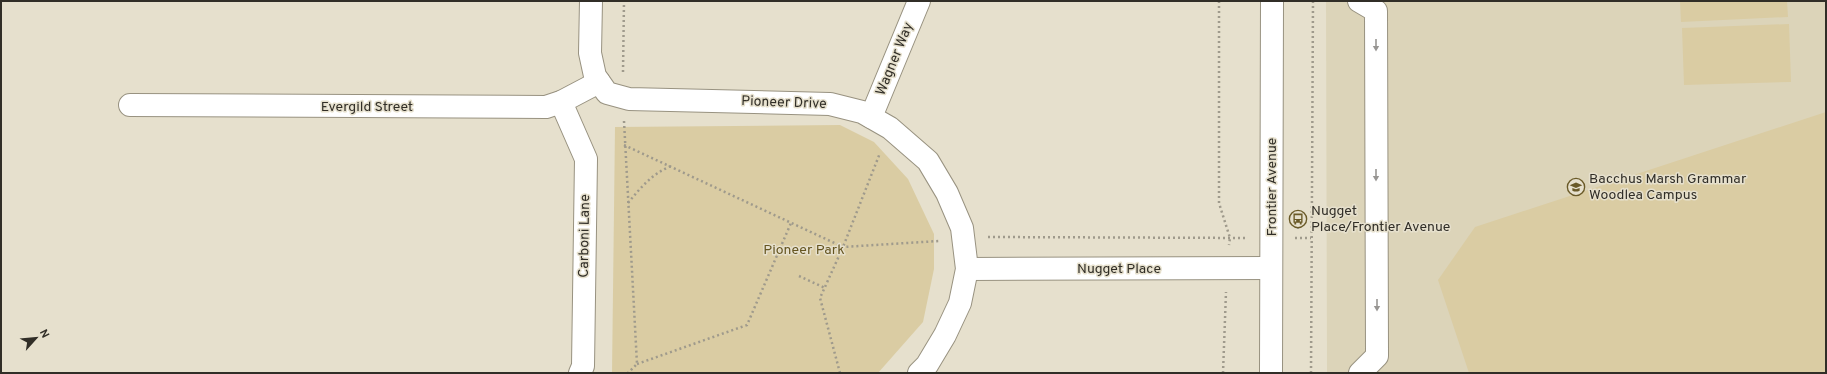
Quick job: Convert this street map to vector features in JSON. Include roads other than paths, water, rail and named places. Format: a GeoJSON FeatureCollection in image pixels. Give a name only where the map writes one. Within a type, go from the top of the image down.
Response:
{"type":"FeatureCollection","features":[{"type":"Feature","properties":{"kind":"street","name":"Pioneer Drive"},"geometry":{"type":"LineString","coordinates":[[591,1],[590,53],[595,76],[607,93],[623,98],[830,104],[862,112],[890,128],[928,161],[947,193],[962,228],[967,269],[960,303],[927,365],[919,373]]}},
{"type":"Feature","properties":{"kind":"street","name":"Wagner Way"},"geometry":{"type":"LineString","coordinates":[[871,117],[919,1]]}},
{"type":"Feature","properties":{"kind":"street","name":"Frontier Avenue"},"geometry":{"type":"LineString","coordinates":[[1272,1],[1272,373]]}},
{"type":"Feature","properties":{"kind":"street"},"geometry":{"type":"LineString","coordinates":[[1360,373],[1377,356],[1371,4]]}},
{"type":"Feature","properties":{"kind":"street","name":"Evergild Street"},"geometry":{"type":"LineString","coordinates":[[130,106],[546,107],[561,102],[599,82]]}},
{"type":"Feature","properties":{"kind":"street","name":"Carboni Lane"},"geometry":{"type":"LineString","coordinates":[[561,102],[586,159],[583,366],[580,373]]}},
{"type":"Feature","properties":{"kind":"street","name":"Nugget Place"},"geometry":{"type":"LineString","coordinates":[[967,269],[1271,268]]}},
{"type":"Feature","properties":{"kind":"place","name":"Bacchus Marsh Grammar Woodlea Campus"},"geometry":{"type":"Point","coordinates":[1576,187]}},
{"type":"Feature","properties":{"kind":"place","name":"Nugget Place/Frontier Avenue"},"geometry":{"type":"Point","coordinates":[1298,219]}},
{"type":"Feature","properties":{"kind":"park label","name":"Pioneer Park"},"geometry":{"type":"Point","coordinates":[804,250]}}]}
